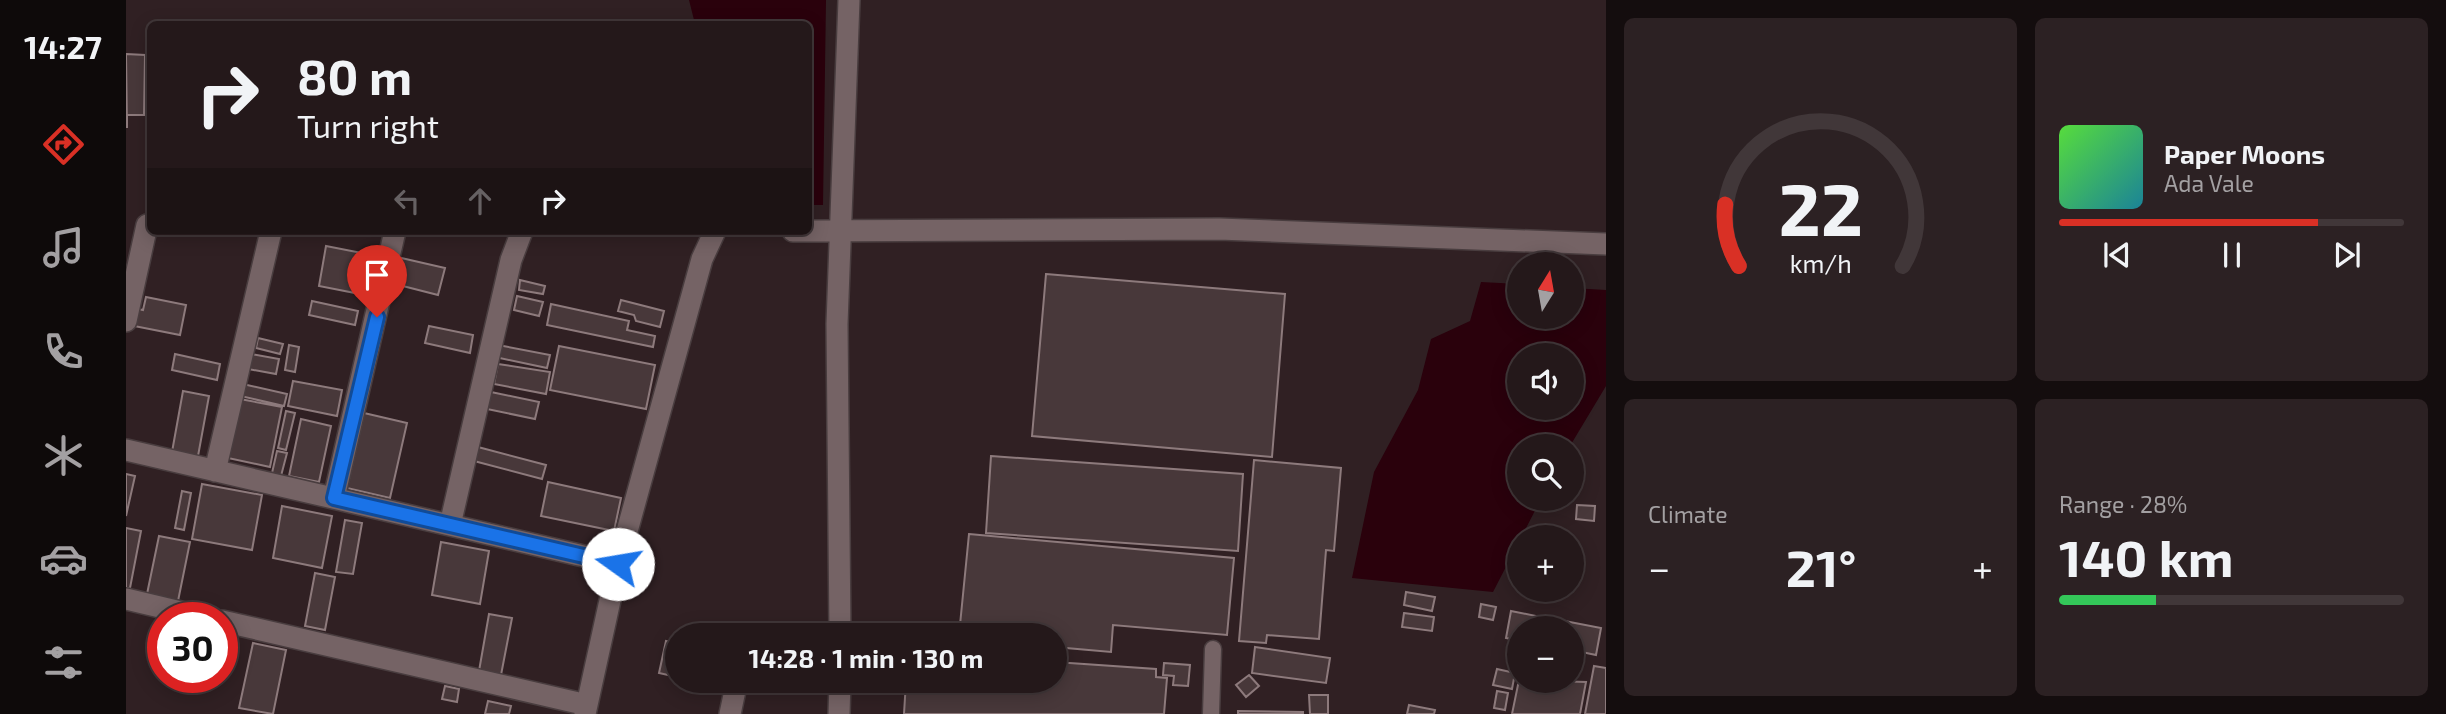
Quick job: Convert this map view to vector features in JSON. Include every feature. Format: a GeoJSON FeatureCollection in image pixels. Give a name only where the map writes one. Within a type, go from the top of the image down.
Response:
{"type":"FeatureCollection","features":[{"type":"Feature","properties":{"kind":"street"},"geometry":{"type":"LineString","coordinates":[[840,623],[837,324],[849,0]]}},
{"type":"Feature","properties":{"kind":"street"},"geometry":{"type":"LineString","coordinates":[[126,321],[141,225]]}},
{"type":"Feature","properties":{"kind":"street"},"geometry":{"type":"LineString","coordinates":[[812,231],[1219,229],[1606,244]]}},
{"type":"Feature","properties":{"kind":"street"},"geometry":{"type":"LineString","coordinates":[[215,471],[270,235]]}},
{"type":"Feature","properties":{"kind":"street"},"geometry":{"type":"LineString","coordinates":[[334,498],[394,235]]}},
{"type":"Feature","properties":{"kind":"street"},"geometry":{"type":"LineString","coordinates":[[450,525],[511,260],[520,235]]}},
{"type":"Feature","properties":{"kind":"street"},"geometry":{"type":"LineString","coordinates":[[238,625],[586,710],[618,564],[702,259],[713,235]]}},
{"type":"Feature","properties":{"kind":"street"},"geometry":{"type":"LineString","coordinates":[[126,450],[618,564]]}},
{"type":"Feature","properties":{"kind":"street"},"geometry":{"type":"LineString","coordinates":[[126,599],[147,604]]}},
{"type":"Feature","properties":{"kind":"street"},"geometry":{"type":"LineString","coordinates":[[730,714],[734,693]]}},
{"type":"Feature","properties":{"kind":"street"},"geometry":{"type":"LineString","coordinates":[[839,693],[839,714]]}},
{"type":"Feature","properties":{"kind":"lane"},"geometry":{"type":"LineString","coordinates":[[1211,714],[1213,649]]}},
{"type":"Feature","properties":{"kind":"shaded area"},"geometry":{"type":"Polygon","coordinates":[[[689,0],[826,0],[823,205],[812,205],[812,21],[694,21],[689,0]]]}},
{"type":"Feature","properties":{"kind":"shaded area"},"geometry":{"type":"Polygon","coordinates":[[[1481,282],[1507,283],[1507,329],[1584,329],[1584,289],[1606,290],[1606,386],[1577,434],[1507,434],[1507,511],[1535,511],[1528,525],[1507,525],[1507,565],[1493,592],[1352,578],[1374,472],[1418,390],[1431,339],[1470,321],[1481,282]]]}},
{"type":"Feature","properties":{"kind":"building"},"geometry":{"type":"Polygon","coordinates":[[[126,54],[145,55],[144,115],[127,115],[127,128],[126,54]]]}},
{"type":"Feature","properties":{"kind":"building"},"geometry":{"type":"Polygon","coordinates":[[[326,246],[367,254],[360,294],[319,286],[326,246]]]}},
{"type":"Feature","properties":{"kind":"building"},"geometry":{"type":"Polygon","coordinates":[[[397,257],[445,268],[438,295],[391,283],[397,257]]]}},
{"type":"Feature","properties":{"kind":"building"},"geometry":{"type":"Polygon","coordinates":[[[1046,274],[1285,294],[1272,457],[1032,436],[1046,274]]]}},
{"type":"Feature","properties":{"kind":"building"},"geometry":{"type":"Polygon","coordinates":[[[520,280],[545,286],[543,294],[519,290],[520,280]]]}},
{"type":"Feature","properties":{"kind":"building"},"geometry":{"type":"Polygon","coordinates":[[[517,296],[543,302],[539,316],[514,310],[517,296]]]}},
{"type":"Feature","properties":{"kind":"building"},"geometry":{"type":"Polygon","coordinates":[[[146,297],[186,305],[180,335],[129,325],[133,308],[143,310],[146,297]]]}},
{"type":"Feature","properties":{"kind":"building"},"geometry":{"type":"Polygon","coordinates":[[[621,300],[664,311],[660,327],[636,321],[634,315],[618,311],[621,300]]]}},
{"type":"Feature","properties":{"kind":"building"},"geometry":{"type":"Polygon","coordinates":[[[312,301],[358,311],[355,325],[309,315],[312,301]]]}},
{"type":"Feature","properties":{"kind":"building"},"geometry":{"type":"Polygon","coordinates":[[[551,304],[629,321],[627,330],[655,336],[653,347],[547,325],[551,304]]]}},
{"type":"Feature","properties":{"kind":"building"},"geometry":{"type":"Polygon","coordinates":[[[429,326],[473,335],[470,353],[425,343],[429,326]]]}},
{"type":"Feature","properties":{"kind":"building"},"geometry":{"type":"Polygon","coordinates":[[[258,338],[283,344],[280,354],[256,348],[258,338]]]}},
{"type":"Feature","properties":{"kind":"building"},"geometry":{"type":"Polygon","coordinates":[[[289,345],[299,347],[295,372],[285,370],[289,345]]]}},
{"type":"Feature","properties":{"kind":"building"},"geometry":{"type":"Polygon","coordinates":[[[498,345],[550,355],[547,368],[495,357],[498,345]]]}},
{"type":"Feature","properties":{"kind":"building"},"geometry":{"type":"Polygon","coordinates":[[[559,346],[655,365],[646,409],[550,390],[559,346]]]}},
{"type":"Feature","properties":{"kind":"building"},"geometry":{"type":"Polygon","coordinates":[[[175,354],[220,364],[217,380],[172,370],[175,354]]]}},
{"type":"Feature","properties":{"kind":"building"},"geometry":{"type":"Polygon","coordinates":[[[251,354],[279,359],[276,374],[248,369],[251,354]]]}},
{"type":"Feature","properties":{"kind":"building"},"geometry":{"type":"Polygon","coordinates":[[[498,364],[550,372],[546,394],[494,384],[498,364]]]}},
{"type":"Feature","properties":{"kind":"building"},"geometry":{"type":"Polygon","coordinates":[[[293,381],[342,390],[337,416],[288,406],[293,381]]]}},
{"type":"Feature","properties":{"kind":"building"},"geometry":{"type":"Polygon","coordinates":[[[238,383],[287,394],[284,406],[236,395],[238,383]]]}},
{"type":"Feature","properties":{"kind":"building"},"geometry":{"type":"Polygon","coordinates":[[[183,391],[209,396],[198,456],[172,452],[183,391]]]}},
{"type":"Feature","properties":{"kind":"building"},"geometry":{"type":"Polygon","coordinates":[[[491,392],[539,402],[535,419],[487,409],[491,392]]]}},
{"type":"Feature","properties":{"kind":"building"},"geometry":{"type":"Polygon","coordinates":[[[240,399],[282,407],[270,467],[228,458],[240,399]]]}},
{"type":"Feature","properties":{"kind":"building"},"geometry":{"type":"Polygon","coordinates":[[[286,411],[295,413],[286,450],[278,448],[286,411]]]}},
{"type":"Feature","properties":{"kind":"building"},"geometry":{"type":"Polygon","coordinates":[[[364,413],[407,423],[390,498],[347,488],[364,413]]]}},
{"type":"Feature","properties":{"kind":"building"},"geometry":{"type":"Polygon","coordinates":[[[301,419],[331,426],[319,482],[289,476],[301,419]]]}},
{"type":"Feature","properties":{"kind":"building"},"geometry":{"type":"Polygon","coordinates":[[[478,447],[546,465],[542,479],[474,461],[478,447]]]}},
{"type":"Feature","properties":{"kind":"building"},"geometry":{"type":"Polygon","coordinates":[[[277,451],[287,453],[281,476],[272,473],[277,451]]]}},
{"type":"Feature","properties":{"kind":"building"},"geometry":{"type":"Polygon","coordinates":[[[991,456],[1243,474],[1238,551],[986,533],[991,456]]]}},
{"type":"Feature","properties":{"kind":"building"},"geometry":{"type":"Polygon","coordinates":[[[1254,460],[1341,468],[1334,551],[1326,550],[1319,639],[1267,635],[1266,643],[1239,641],[1254,460]]]}},
{"type":"Feature","properties":{"kind":"building"},"geometry":{"type":"Polygon","coordinates":[[[126,474],[135,476],[126,516],[126,474]]]}},
{"type":"Feature","properties":{"kind":"building"},"geometry":{"type":"Polygon","coordinates":[[[548,482],[621,498],[614,531],[541,516],[548,482]]]}},
{"type":"Feature","properties":{"kind":"building"},"geometry":{"type":"Polygon","coordinates":[[[202,484],[262,495],[252,550],[192,539],[202,484]]]}},
{"type":"Feature","properties":{"kind":"building"},"geometry":{"type":"Polygon","coordinates":[[[182,491],[191,493],[184,530],[175,528],[182,491]]]}},
{"type":"Feature","properties":{"kind":"building"},"geometry":{"type":"Polygon","coordinates":[[[1584,505],[1595,506],[1594,521],[1576,519],[1577,511],[1584,511],[1584,505]]]}},
{"type":"Feature","properties":{"kind":"building"},"geometry":{"type":"Polygon","coordinates":[[[282,506],[332,516],[322,568],[273,558],[282,506]]]}},
{"type":"Feature","properties":{"kind":"building"},"geometry":{"type":"Polygon","coordinates":[[[345,520],[362,523],[353,574],[336,572],[345,520]]]}},
{"type":"Feature","properties":{"kind":"building"},"geometry":{"type":"Polygon","coordinates":[[[126,528],[141,531],[130,588],[126,588],[126,528]]]}},
{"type":"Feature","properties":{"kind":"building"},"geometry":{"type":"Polygon","coordinates":[[[969,534],[1234,558],[1227,635],[1113,625],[1111,652],[1067,648],[1067,623],[960,623],[969,534]]]}},
{"type":"Feature","properties":{"kind":"building"},"geometry":{"type":"Polygon","coordinates":[[[159,536],[190,542],[178,601],[147,594],[159,536]]]}},
{"type":"Feature","properties":{"kind":"building"},"geometry":{"type":"Polygon","coordinates":[[[441,542],[489,551],[480,604],[432,595],[441,542]]]}},
{"type":"Feature","properties":{"kind":"building"},"geometry":{"type":"Polygon","coordinates":[[[315,573],[335,577],[325,630],[305,626],[315,573]]]}},
{"type":"Feature","properties":{"kind":"building"},"geometry":{"type":"Polygon","coordinates":[[[1406,592],[1435,597],[1432,611],[1404,605],[1406,592]]]}},
{"type":"Feature","properties":{"kind":"building"},"geometry":{"type":"Polygon","coordinates":[[[1481,604],[1496,607],[1493,620],[1479,617],[1481,604]]]}},
{"type":"Feature","properties":{"kind":"building"},"geometry":{"type":"Polygon","coordinates":[[[1511,611],[1536,616],[1510,616],[1511,611]]]}},
{"type":"Feature","properties":{"kind":"building"},"geometry":{"type":"Polygon","coordinates":[[[1404,613],[1434,617],[1432,631],[1402,627],[1404,613]]]}},
{"type":"Feature","properties":{"kind":"building"},"geometry":{"type":"Polygon","coordinates":[[[489,614],[512,618],[501,675],[479,671],[489,614]]]}},
{"type":"Feature","properties":{"kind":"building"},"geometry":{"type":"Polygon","coordinates":[[[1584,625],[1601,628],[1596,655],[1584,652],[1584,625]]]}},
{"type":"Feature","properties":{"kind":"building"},"geometry":{"type":"Polygon","coordinates":[[[253,643],[286,650],[273,714],[239,708],[253,643]]]}},
{"type":"Feature","properties":{"kind":"building"},"geometry":{"type":"Polygon","coordinates":[[[665,646],[665,674],[659,673],[665,646]]]}},
{"type":"Feature","properties":{"kind":"building"},"geometry":{"type":"Polygon","coordinates":[[[1255,647],[1330,658],[1326,683],[1252,673],[1255,647]]]}},
{"type":"Feature","properties":{"kind":"building"},"geometry":{"type":"Polygon","coordinates":[[[1067,663],[1156,669],[1156,677],[1167,678],[1164,714],[904,714],[905,693],[1067,693],[1067,663]]]}},
{"type":"Feature","properties":{"kind":"building"},"geometry":{"type":"Polygon","coordinates":[[[1164,663],[1190,665],[1188,686],[1173,685],[1174,676],[1163,675],[1164,663]]]}},
{"type":"Feature","properties":{"kind":"building"},"geometry":{"type":"Polygon","coordinates":[[[1594,666],[1606,668],[1606,714],[1585,714],[1594,666]]]}},
{"type":"Feature","properties":{"kind":"building"},"geometry":{"type":"Polygon","coordinates":[[[1497,669],[1507,671],[1507,688],[1493,685],[1497,669]]]}},
{"type":"Feature","properties":{"kind":"building"},"geometry":{"type":"Polygon","coordinates":[[[1249,675],[1259,686],[1246,697],[1236,685],[1249,675]]]}},
{"type":"Feature","properties":{"kind":"building"},"geometry":{"type":"Polygon","coordinates":[[[445,686],[459,689],[457,702],[442,699],[445,686]]]}},
{"type":"Feature","properties":{"kind":"building"},"geometry":{"type":"Polygon","coordinates":[[[1497,691],[1508,693],[1505,710],[1494,708],[1497,691]]]}},
{"type":"Feature","properties":{"kind":"building"},"geometry":{"type":"Polygon","coordinates":[[[1516,693],[1584,693],[1580,714],[1512,714],[1516,693]]]}},
{"type":"Feature","properties":{"kind":"building"},"geometry":{"type":"Polygon","coordinates":[[[1309,695],[1328,695],[1328,714],[1310,714],[1309,695]]]}},
{"type":"Feature","properties":{"kind":"building"},"geometry":{"type":"Polygon","coordinates":[[[488,701],[511,706],[509,714],[485,714],[488,701]]]}},
{"type":"Feature","properties":{"kind":"building"},"geometry":{"type":"Polygon","coordinates":[[[1409,705],[1435,710],[1434,714],[1407,714],[1409,705]]]}},
{"type":"Feature","properties":{"kind":"building"},"geometry":{"type":"Polygon","coordinates":[[[1238,711],[1303,712],[1303,714],[1238,714],[1238,711]]]}},
{"type":"Feature","properties":{"kind":"route"},"geometry":{"type":"LineString","coordinates":[[377,317],[334,498],[618,564]]}}]}
